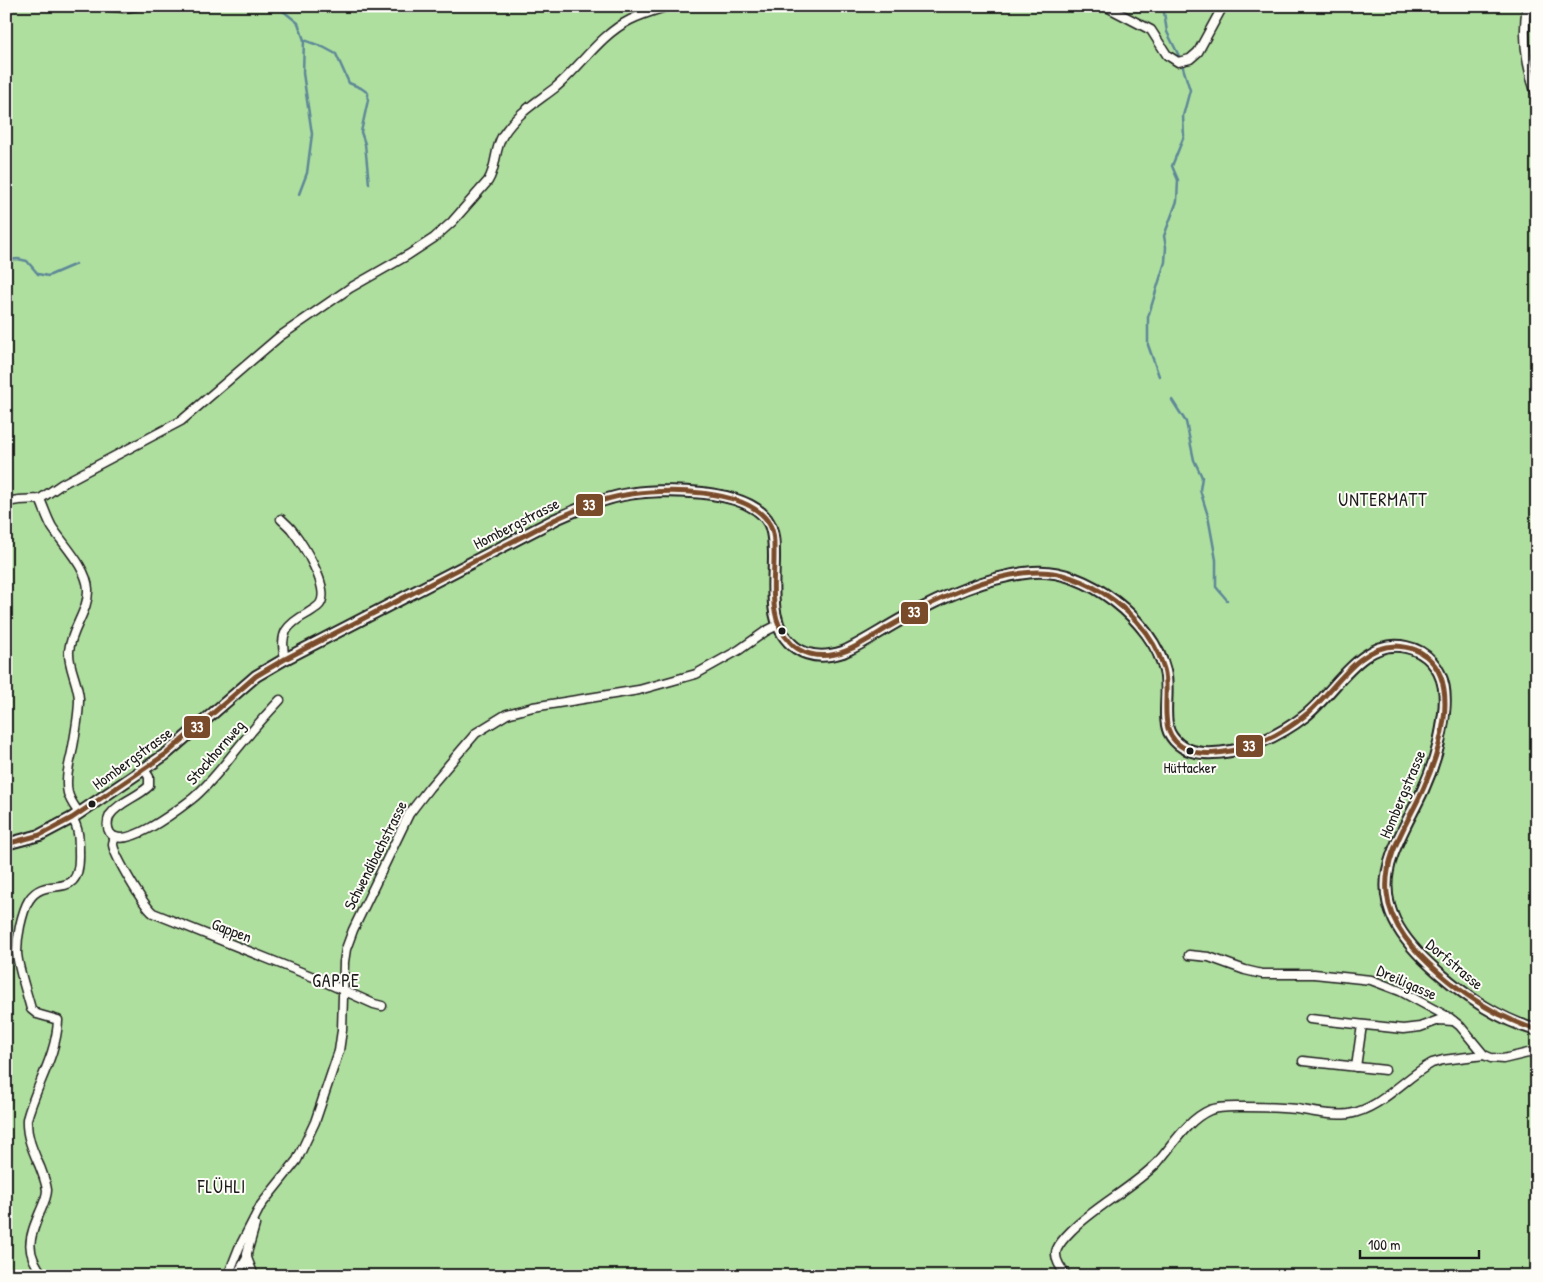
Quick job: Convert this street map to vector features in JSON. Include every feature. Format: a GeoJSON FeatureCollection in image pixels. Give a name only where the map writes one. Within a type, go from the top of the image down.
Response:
{"type":"FeatureCollection","features":[{"type":"Feature","properties":{"kind":"street"},"geometry":{"type":"LineString","coordinates":[[102,6],[124,8],[136,6]]}},
{"type":"Feature","properties":{"kind":"street"},"geometry":{"type":"LineString","coordinates":[[6,502],[40,499],[62,484],[181,421],[279,337],[350,288],[434,238],[452,222],[488,181],[492,173],[499,142],[522,112],[557,86],[610,34],[629,20],[669,6]]}},
{"type":"Feature","properties":{"kind":"street"},"geometry":{"type":"LineString","coordinates":[[1106,6],[1151,30],[1167,54],[1178,62],[1187,60],[1201,48],[1223,6]]}},
{"type":"Feature","properties":{"kind":"street"},"geometry":{"type":"LineString","coordinates":[[1527,6],[1525,21],[1526,48],[1537,97]]}},
{"type":"Feature","properties":{"kind":"street","name":"Hombergstrasse"},"geometry":{"type":"LineString","coordinates":[[6,844],[40,835],[76,816],[181,742],[256,676],[285,659],[556,519],[590,504],[624,495],[654,491],[692,492],[724,497],[749,505],[762,513],[773,535],[774,606],[778,625],[786,639],[797,649],[814,656],[829,655],[851,648],[930,604],[969,588],[1006,577],[1033,572],[1050,572],[1083,580],[1105,594],[1144,631],[1159,655],[1166,674],[1168,689],[1166,722],[1169,731],[1182,747],[1192,751],[1205,753],[1225,751],[1249,746],[1279,733],[1318,705],[1357,662],[1376,650],[1395,646],[1414,649],[1427,657],[1440,673],[1444,683],[1445,694],[1443,718],[1438,750],[1429,776],[1391,859],[1386,889]]}},
{"type":"Feature","properties":{"kind":"street"},"geometry":{"type":"LineString","coordinates":[[40,499],[51,525],[76,560],[88,587],[86,601],[69,651],[78,686],[79,699],[68,772],[68,789],[76,816],[79,839],[78,875],[70,882],[57,887],[43,889],[31,897],[25,906],[17,946],[18,960],[31,1009],[37,1014],[58,1020],[52,1054],[27,1119],[30,1140],[47,1188],[46,1198],[30,1240],[32,1258],[44,1276]]}},
{"type":"Feature","properties":{"kind":"street"},"geometry":{"type":"LineString","coordinates":[[281,519],[292,530],[313,564],[324,595],[321,603],[316,608],[288,626],[283,638],[285,659]]}},
{"type":"Feature","properties":{"kind":"street","name":"Schwendibachstrasse"},"geometry":{"type":"LineString","coordinates":[[228,1276],[257,1213],[265,1199],[297,1160],[315,1122],[339,1050],[342,1030],[344,962],[348,942],[404,823],[428,788],[476,733],[507,714],[533,707],[639,690],[696,674],[778,625]]}},
{"type":"Feature","properties":{"kind":"street","name":"Stockhornweg"},"geometry":{"type":"LineString","coordinates":[[115,837],[124,839],[135,836],[191,800],[206,786],[259,722],[280,700]]}},
{"type":"Feature","properties":{"kind":"street"},"geometry":{"type":"LineString","coordinates":[[115,837],[109,832],[108,819],[114,811],[149,786],[150,777],[144,769]]}},
{"type":"Feature","properties":{"kind":"street","name":"Gappen"},"geometry":{"type":"LineString","coordinates":[[115,837],[114,846],[118,856],[145,904],[153,913],[382,1006]]}},
{"type":"Feature","properties":{"kind":"street","name":"Dorfstrasse"},"geometry":{"type":"LineString","coordinates":[[1386,889],[1390,910],[1398,928],[1414,949],[1434,968],[1480,1004],[1514,1023],[1537,1030]]}},
{"type":"Feature","properties":{"kind":"street","name":"Dreiligasse"},"geometry":{"type":"LineString","coordinates":[[1189,954],[1209,957],[1256,974],[1314,974],[1371,980],[1400,991],[1434,1008],[1460,1026],[1484,1055]]}},
{"type":"Feature","properties":{"kind":"street"},"geometry":{"type":"LineString","coordinates":[[1310,1020],[1410,1029],[1439,1020],[1455,1022]]}},
{"type":"Feature","properties":{"kind":"street"},"geometry":{"type":"LineString","coordinates":[[1356,1067],[1362,1025]]}},
{"type":"Feature","properties":{"kind":"street"},"geometry":{"type":"LineString","coordinates":[[1067,1276],[1056,1255],[1056,1249],[1062,1240],[1094,1211],[1144,1175],[1181,1134],[1202,1115],[1211,1110],[1229,1106],[1282,1108],[1336,1114],[1355,1112],[1376,1103],[1432,1063],[1448,1059],[1484,1055],[1498,1060],[1537,1051]]}},
{"type":"Feature","properties":{"kind":"street"},"geometry":{"type":"LineString","coordinates":[[1303,1061],[1384,1070]]}},
{"type":"Feature","properties":{"kind":"street"},"geometry":{"type":"LineString","coordinates":[[254,1276],[248,1258],[248,1249],[257,1213]]}},
{"type":"Feature","properties":{"kind":"street"},"geometry":{"type":"LineString","coordinates":[[236,1276],[248,1258]]}},
{"type":"Feature","properties":{"kind":"green space"},"geometry":{"type":"Polygon","coordinates":[[[6,6],[1537,6],[1537,1276],[6,1276],[6,6]]]}},
{"type":"Feature","properties":{"kind":"waterway"},"geometry":{"type":"LineString","coordinates":[[277,6],[298,23],[304,40],[303,73],[312,134],[307,173],[299,194]]}},
{"type":"Feature","properties":{"kind":"waterway"},"geometry":{"type":"LineString","coordinates":[[1159,376],[1148,345],[1148,317],[1165,262],[1166,247],[1164,236],[1177,201],[1178,180],[1172,166],[1184,136],[1183,116],[1190,90],[1180,58],[1167,32],[1163,6]]}},
{"type":"Feature","properties":{"kind":"waterway"},"geometry":{"type":"LineString","coordinates":[[304,40],[336,54],[349,83],[368,93],[361,132],[365,144],[369,184]]}},
{"type":"Feature","properties":{"kind":"waterway"},"geometry":{"type":"LineString","coordinates":[[6,260],[18,259],[27,261],[38,274],[48,276],[76,264]]}},
{"type":"Feature","properties":{"kind":"waterway"},"geometry":{"type":"LineString","coordinates":[[1172,400],[1186,422],[1194,460],[1202,477],[1200,490],[1208,516],[1216,560],[1216,587],[1227,600]]}},
{"type":"Feature","properties":{"kind":"waterway"},"geometry":{"type":"LineString","coordinates":[[6,1270],[18,1276]]}},
{"type":"Feature","properties":{"kind":"transit line","name":"33"},"geometry":{"type":"LineString","coordinates":[[6,844],[40,835],[72,818],[166,754],[256,676],[285,659],[556,519],[598,502],[625,495],[660,491],[704,493],[744,503],[760,513],[770,525],[774,540],[773,590],[778,623],[792,644],[799,650],[810,654],[832,655],[853,648],[928,605],[969,587],[991,580],[1033,572],[1053,573],[1091,586],[1115,601],[1126,611],[1153,644],[1164,669],[1166,680],[1167,725],[1177,743],[1194,752],[1212,753],[1236,750],[1265,740],[1283,731],[1308,713],[1347,671],[1370,653],[1382,648],[1396,646],[1413,649],[1424,654],[1437,669],[1443,684],[1445,701],[1444,720],[1441,738],[1430,773],[1393,851],[1387,879],[1389,905],[1405,938],[1439,973],[1461,991],[1497,1013],[1537,1030]]}},
{"type":"Feature","properties":{"kind":"place","name":"Hüttacker"},"geometry":{"type":"Point","coordinates":[1190,751]}},
{"type":"Feature","properties":{"kind":"district","name":"UNTERMATT"},"geometry":{"type":"Point","coordinates":[1383,500]}},
{"type":"Feature","properties":{"kind":"district","name":"GAPPE"},"geometry":{"type":"Point","coordinates":[336,981]}},
{"type":"Feature","properties":{"kind":"district","name":"FLÜHLI"},"geometry":{"type":"Point","coordinates":[222,1187]}}]}
